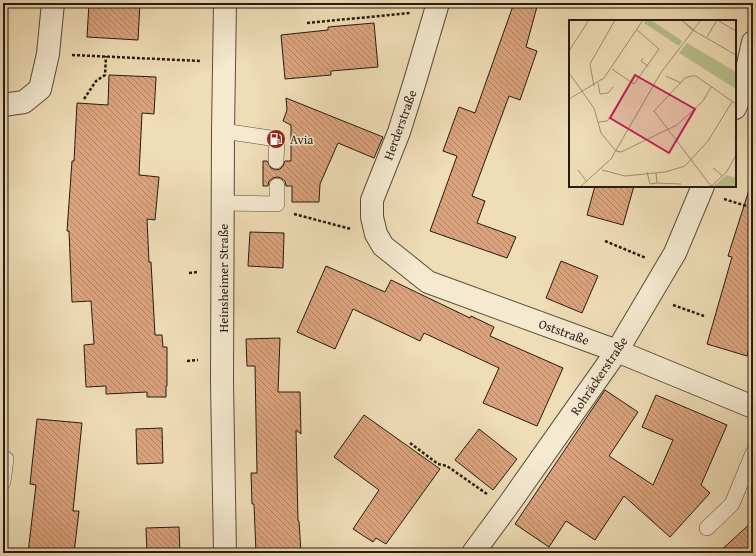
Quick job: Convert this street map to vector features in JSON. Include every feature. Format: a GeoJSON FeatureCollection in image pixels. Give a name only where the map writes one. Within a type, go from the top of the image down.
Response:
{"type":"FeatureCollection","features":[{"type":"Feature","properties":{"kind":"street"},"geometry":{"type":"LineString","coordinates":[[3,105],[24,102],[40,89],[48,54],[53,3]]}},
{"type":"Feature","properties":{"kind":"street","name":"Heinsheimer Straße"},"geometry":{"type":"LineString","coordinates":[[224,3],[222,382],[225,553]]}},
{"type":"Feature","properties":{"kind":"street","name":"Herderstraße"},"geometry":{"type":"LineString","coordinates":[[379,240],[372,217],[372,200],[399,132],[437,7]]}},
{"type":"Feature","properties":{"kind":"street"},"geometry":{"type":"LineString","coordinates":[[736,106],[742,92],[753,42]]}},
{"type":"Feature","properties":{"kind":"street","name":"Rohräckerstraße"},"geometry":{"type":"LineString","coordinates":[[473,553],[510,504],[617,351],[676,251],[702,188]]}},
{"type":"Feature","properties":{"kind":"street","name":"Oststraße"},"geometry":{"type":"LineString","coordinates":[[379,240],[428,282],[617,351],[753,407]]}},
{"type":"Feature","properties":{"kind":"lane"},"geometry":{"type":"LineString","coordinates":[[223,131],[277,139],[276,161]]}},
{"type":"Feature","properties":{"kind":"lane"},"geometry":{"type":"LineString","coordinates":[[222,203],[277,204],[277,186]]}},
{"type":"Feature","properties":{"kind":"lane"},"geometry":{"type":"LineString","coordinates":[[707,528],[732,504],[753,453]]}},
{"type":"Feature","properties":{"kind":"lane"},"geometry":{"type":"LineString","coordinates":[[3,482],[6,459]]}},
{"type":"Feature","properties":{"kind":"path"},"geometry":{"type":"LineString","coordinates":[[307,23],[437,7]]}},
{"type":"Feature","properties":{"kind":"path"},"geometry":{"type":"LineString","coordinates":[[48,54],[201,61]]}},
{"type":"Feature","properties":{"kind":"path"},"geometry":{"type":"LineString","coordinates":[[84,99],[96,81],[105,75],[106,56]]}},
{"type":"Feature","properties":{"kind":"path"},"geometry":{"type":"LineString","coordinates":[[702,188],[753,208]]}},
{"type":"Feature","properties":{"kind":"path"},"geometry":{"type":"LineString","coordinates":[[277,204],[289,213],[347,229],[379,240]]}},
{"type":"Feature","properties":{"kind":"path"},"geometry":{"type":"LineString","coordinates":[[605,241],[666,268]]}},
{"type":"Feature","properties":{"kind":"path"},"geometry":{"type":"LineString","coordinates":[[650,296],[704,316]]}},
{"type":"Feature","properties":{"kind":"path"},"geometry":{"type":"LineString","coordinates":[[410,443],[438,464],[446,466],[485,492],[510,504]]}},
{"type":"Feature","properties":{"kind":"building"},"geometry":{"type":"Polygon","coordinates":[[[89,3],[140,3],[138,40],[87,37],[89,3]]]}},
{"type":"Feature","properties":{"kind":"building"},"geometry":{"type":"Polygon","coordinates":[[[514,3],[538,3],[526,47],[537,51],[520,100],[509,96],[472,196],[485,201],[477,223],[516,237],[507,258],[430,231],[457,156],[443,151],[459,107],[475,113],[514,3]]]}},
{"type":"Feature","properties":{"kind":"building"},"geometry":{"type":"Polygon","coordinates":[[[374,23],[378,67],[331,71],[331,75],[285,79],[281,35],[328,30],[328,27],[374,23]]]}},
{"type":"Feature","properties":{"kind":"building"},"geometry":{"type":"Polygon","coordinates":[[[109,75],[156,77],[154,114],[142,113],[139,175],[159,177],[155,220],[147,219],[155,335],[162,335],[163,347],[167,347],[166,397],[147,397],[147,392],[106,394],[106,386],[86,387],[84,345],[94,344],[91,301],[72,302],[69,231],[67,231],[72,161],[74,161],[77,103],[108,105],[109,75]]]}},
{"type":"Feature","properties":{"kind":"building"},"geometry":{"type":"Polygon","coordinates":[[[286,98],[383,137],[374,158],[338,143],[320,184],[319,202],[292,202],[292,186],[286,186],[285,181],[281,178],[273,178],[269,181],[268,186],[263,186],[263,161],[267,161],[271,168],[276,170],[283,166],[285,161],[291,161],[291,125],[283,121],[287,110],[286,98]]]}},
{"type":"Feature","properties":{"kind":"building"},"geometry":{"type":"Polygon","coordinates":[[[595,187],[634,187],[623,225],[587,215],[595,187]]]}},
{"type":"Feature","properties":{"kind":"building"},"geometry":{"type":"Polygon","coordinates":[[[749,190],[753,190],[753,334],[747,356],[707,344],[732,257],[728,256],[749,190]]]}},
{"type":"Feature","properties":{"kind":"building"},"geometry":{"type":"Polygon","coordinates":[[[250,232],[284,233],[283,268],[248,266],[250,232]]]}},
{"type":"Feature","properties":{"kind":"building"},"geometry":{"type":"Polygon","coordinates":[[[561,261],[598,276],[582,313],[546,298],[561,261]]]}},
{"type":"Feature","properties":{"kind":"building"},"geometry":{"type":"Polygon","coordinates":[[[326,266],[385,292],[391,280],[470,318],[471,316],[494,327],[490,336],[563,368],[537,426],[483,403],[499,368],[424,333],[420,341],[353,309],[335,349],[297,332],[326,266]]]}},
{"type":"Feature","properties":{"kind":"building"},"geometry":{"type":"Polygon","coordinates":[[[280,338],[278,392],[300,392],[301,434],[296,430],[298,521],[301,553],[256,553],[251,473],[257,473],[255,366],[247,366],[246,339],[280,338]]]}},
{"type":"Feature","properties":{"kind":"building"},"geometry":{"type":"Polygon","coordinates":[[[605,390],[638,412],[609,456],[653,485],[673,440],[642,427],[656,395],[727,425],[701,485],[710,493],[670,537],[624,496],[595,540],[566,521],[549,547],[515,524],[605,390]]]}},
{"type":"Feature","properties":{"kind":"building"},"geometry":{"type":"Polygon","coordinates":[[[364,415],[440,469],[386,544],[376,538],[373,542],[353,529],[379,490],[334,457],[364,415]]]}},
{"type":"Feature","properties":{"kind":"building"},"geometry":{"type":"Polygon","coordinates":[[[37,419],[82,423],[73,511],[79,511],[74,553],[28,553],[36,485],[30,484],[37,419]]]}},
{"type":"Feature","properties":{"kind":"building"},"geometry":{"type":"Polygon","coordinates":[[[162,428],[163,463],[137,464],[136,429],[162,428]]]}},
{"type":"Feature","properties":{"kind":"building"},"geometry":{"type":"Polygon","coordinates":[[[479,429],[517,459],[493,490],[455,460],[479,429]]]}},
{"type":"Feature","properties":{"kind":"building"},"geometry":{"type":"Polygon","coordinates":[[[753,521],[753,553],[718,553],[753,521]]]}},
{"type":"Feature","properties":{"kind":"building"},"geometry":{"type":"Polygon","coordinates":[[[179,527],[180,553],[147,553],[146,528],[179,527]]]}},
{"type":"Feature","properties":{"kind":"place","name":"Avia"},"geometry":{"type":"Point","coordinates":[276,139]}}]}
